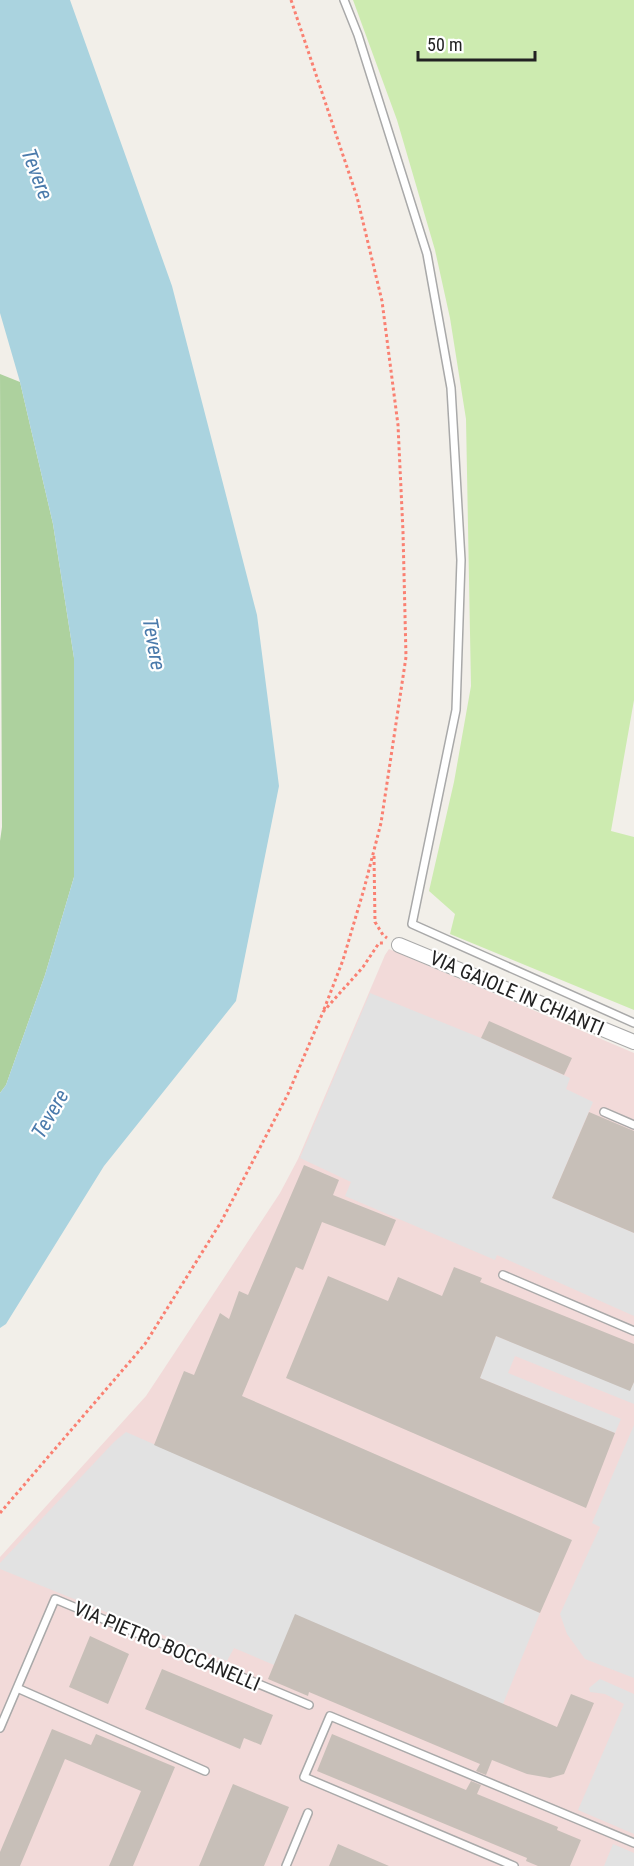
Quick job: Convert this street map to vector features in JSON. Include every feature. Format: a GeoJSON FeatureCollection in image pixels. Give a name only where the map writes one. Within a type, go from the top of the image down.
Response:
{"type":"FeatureCollection","features":[{"type":"Feature","properties":{"kind":"street","name":"VIA GAIOLE IN CHIANTI"},"geometry":{"type":"LineString","coordinates":[[399,945],[634,1042]]}},
{"type":"Feature","properties":{"kind":"lane"},"geometry":{"type":"LineString","coordinates":[[344,0],[361,46],[427,255],[451,388],[461,560],[456,710],[412,924],[634,1023]]}},
{"type":"Feature","properties":{"kind":"lane"},"geometry":{"type":"LineString","coordinates":[[604,1112],[634,1125]]}},
{"type":"Feature","properties":{"kind":"lane"},"geometry":{"type":"LineString","coordinates":[[503,1275],[634,1330]]}},
{"type":"Feature","properties":{"kind":"lane","name":"VIA PIETRO BOCCANELLI"},"geometry":{"type":"LineString","coordinates":[[0,1728],[55,1599],[309,1705]]}},
{"type":"Feature","properties":{"kind":"lane"},"geometry":{"type":"LineString","coordinates":[[16,1688],[205,1771]]}},
{"type":"Feature","properties":{"kind":"lane"},"geometry":{"type":"LineString","coordinates":[[514,1866],[304,1778],[330,1716],[634,1843]]}},
{"type":"Feature","properties":{"kind":"lane"},"geometry":{"type":"LineString","coordinates":[[286,1866],[308,1813]]}},
{"type":"Feature","properties":{"kind":"path"},"geometry":{"type":"LineString","coordinates":[[0,1513],[145,1344],[221,1222],[288,1094],[323,1012],[343,960],[381,823],[406,657],[398,425],[382,301],[357,197],[291,0]]}},
{"type":"Feature","properties":{"kind":"path"},"geometry":{"type":"LineString","coordinates":[[374,850],[375,922],[383,935],[399,945]]}},
{"type":"Feature","properties":{"kind":"path"},"geometry":{"type":"LineString","coordinates":[[323,1012],[363,967],[379,943],[399,945]]}},
{"type":"Feature","properties":{"kind":"shaded area"},"geometry":{"type":"Polygon","coordinates":[[[389,949],[634,1053],[634,1866],[0,1866],[0,1557],[146,1396],[280,1193],[298,1159],[389,949]]]}},
{"type":"Feature","properties":{"kind":"shaded area"},"geometry":{"type":"Polygon","coordinates":[[[370,993],[481,1038],[570,1078],[566,1089],[593,1102],[552,1198],[634,1233],[634,1316],[497,1255],[495,1260],[345,1196],[351,1182],[300,1158],[370,993]]]}},
{"type":"Feature","properties":{"kind":"shaded area"},"geometry":{"type":"Polygon","coordinates":[[[496,1336],[630,1390],[634,1382],[634,1404],[515,1356],[508,1373],[621,1419],[615,1433],[480,1378],[496,1336]]]}},
{"type":"Feature","properties":{"kind":"shaded area"},"geometry":{"type":"Polygon","coordinates":[[[634,1425],[634,1678],[585,1659],[567,1634],[560,1614],[600,1527],[592,1523],[634,1425]]]}},
{"type":"Feature","properties":{"kind":"shaded area"},"geometry":{"type":"Polygon","coordinates":[[[126,1432],[540,1613],[503,1704],[274,1665],[234,1648],[227,1661],[0,1569],[0,1563],[126,1432]]]}},
{"type":"Feature","properties":{"kind":"shaded area"},"geometry":{"type":"Polygon","coordinates":[[[600,1679],[634,1694],[634,1834],[578,1810],[624,1704],[605,1694],[590,1692],[589,1688],[600,1679]]]}},
{"type":"Feature","properties":{"kind":"shaded area"},"geometry":{"type":"Polygon","coordinates":[[[613,1844],[634,1853],[634,1866],[604,1866],[613,1844]]]}},
{"type":"Feature","properties":{"kind":"green space"},"geometry":{"type":"Polygon","coordinates":[[[353,0],[634,0],[634,700],[611,831],[634,837],[634,1010],[450,934],[455,914],[429,891],[454,782],[471,686],[466,419],[450,318],[435,250],[397,120],[353,0]]]}},
{"type":"Feature","properties":{"kind":"green space"},"geometry":{"type":"Polygon","coordinates":[[[0,374],[20,382],[53,524],[74,658],[74,877],[45,975],[6,1085],[0,1093],[0,841],[2,827],[0,374]]]}},
{"type":"Feature","properties":{"kind":"water","name":"Tevere"},"geometry":{"type":"Polygon","coordinates":[[[0,0],[70,0],[172,286],[257,615],[279,786],[236,1001],[104,1166],[6,1324],[0,1328],[0,1093],[6,1085],[45,975],[74,877],[74,658],[53,524],[20,382],[0,313],[0,0]]]}},
{"type":"Feature","properties":{"kind":"building"},"geometry":{"type":"Polygon","coordinates":[[[489,1021],[572,1058],[564,1075],[481,1038],[489,1021]]]}},
{"type":"Feature","properties":{"kind":"building"},"geometry":{"type":"Polygon","coordinates":[[[589,1112],[634,1131],[634,1233],[552,1198],[589,1112]]]}},
{"type":"Feature","properties":{"kind":"building"},"geometry":{"type":"Polygon","coordinates":[[[304,1165],[339,1180],[333,1195],[396,1220],[385,1246],[322,1222],[303,1270],[296,1267],[242,1396],[572,1540],[540,1613],[154,1445],[184,1371],[194,1375],[220,1313],[229,1319],[239,1291],[248,1295],[304,1165]]]}},
{"type":"Feature","properties":{"kind":"building"},"geometry":{"type":"Polygon","coordinates":[[[454,1267],[482,1278],[480,1282],[634,1344],[634,1382],[630,1391],[496,1336],[480,1378],[615,1433],[586,1508],[286,1378],[328,1276],[388,1301],[398,1277],[442,1296],[454,1267]]]}},
{"type":"Feature","properties":{"kind":"building"},"geometry":{"type":"Polygon","coordinates":[[[295,1614],[557,1727],[571,1694],[594,1703],[564,1774],[550,1778],[527,1774],[492,1760],[486,1775],[476,1771],[480,1764],[309,1692],[308,1696],[268,1679],[295,1614]]]}},
{"type":"Feature","properties":{"kind":"building"},"geometry":{"type":"Polygon","coordinates":[[[90,1636],[129,1654],[108,1704],[69,1687],[90,1636]]]}},
{"type":"Feature","properties":{"kind":"building"},"geometry":{"type":"Polygon","coordinates":[[[162,1669],[273,1715],[261,1745],[244,1738],[240,1749],[145,1709],[162,1669]]]}},
{"type":"Feature","properties":{"kind":"building"},"geometry":{"type":"Polygon","coordinates":[[[52,1729],[91,1745],[96,1734],[175,1767],[133,1866],[109,1866],[141,1791],[65,1759],[20,1866],[0,1866],[0,1852],[52,1729]]]}},
{"type":"Feature","properties":{"kind":"building"},"geometry":{"type":"Polygon","coordinates":[[[332,1734],[466,1790],[471,1781],[481,1785],[477,1794],[558,1827],[557,1830],[581,1840],[570,1866],[538,1866],[526,1861],[527,1858],[317,1771],[332,1734]]]}},
{"type":"Feature","properties":{"kind":"building"},"geometry":{"type":"Polygon","coordinates":[[[233,1784],[289,1807],[264,1866],[199,1866],[233,1784]]]}},
{"type":"Feature","properties":{"kind":"building"},"geometry":{"type":"Polygon","coordinates":[[[338,1844],[389,1866],[329,1866],[338,1844]]]}}]}
